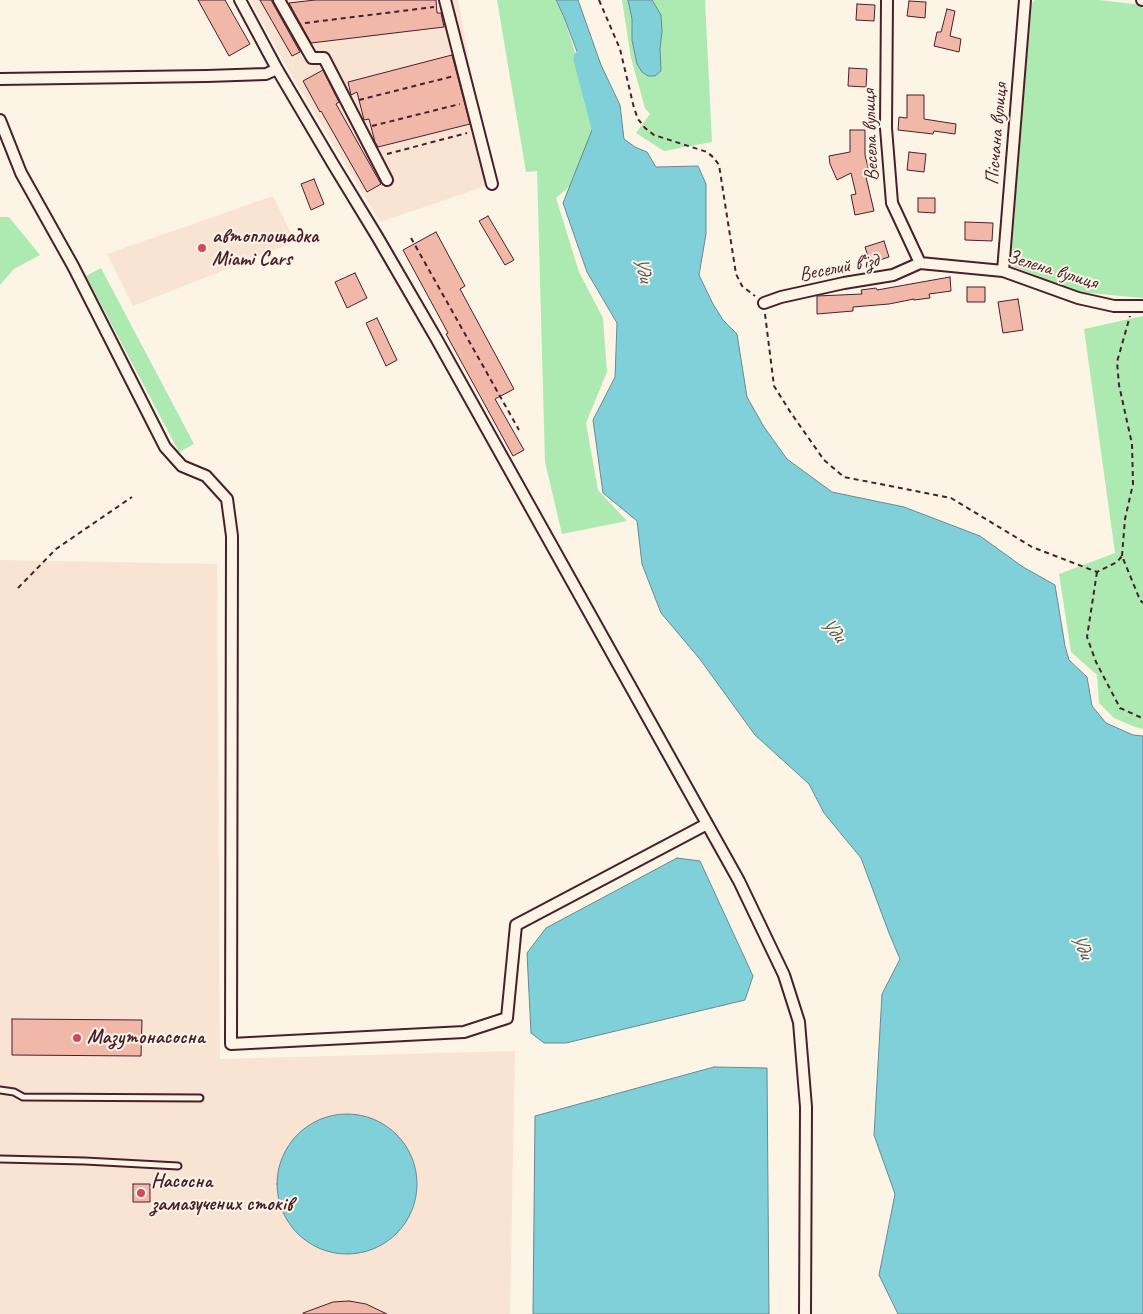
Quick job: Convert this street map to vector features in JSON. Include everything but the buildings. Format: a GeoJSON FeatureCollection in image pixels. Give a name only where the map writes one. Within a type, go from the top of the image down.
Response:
{"type":"FeatureCollection","features":[{"type":"Feature","properties":{"kind":"street"},"geometry":{"type":"LineString","coordinates":[[240,0],[277,70],[431,330],[707,824],[739,882],[784,975],[799,1022],[806,1108],[805,1314]]}},
{"type":"Feature","properties":{"kind":"street"},"geometry":{"type":"LineString","coordinates":[[279,0],[312,58],[324,58],[387,180]]}},
{"type":"Feature","properties":{"kind":"street","name":"Весела вулиця"},"geometry":{"type":"LineString","coordinates":[[887,0],[886,128],[892,203],[920,263]]}},
{"type":"Feature","properties":{"kind":"street","name":"Пісчана вулиця"},"geometry":{"type":"LineString","coordinates":[[1003,271],[1025,0]]}},
{"type":"Feature","properties":{"kind":"street"},"geometry":{"type":"LineString","coordinates":[[446,3],[492,184]]}},
{"type":"Feature","properties":{"kind":"street"},"geometry":{"type":"LineString","coordinates":[[0,79],[207,76],[266,74],[277,70]]}},
{"type":"Feature","properties":{"kind":"street"},"geometry":{"type":"LineString","coordinates":[[0,120],[21,173],[72,266],[165,447],[182,466],[206,476],[227,499],[232,536],[231,1044],[464,1032],[507,1018],[516,925],[707,824]]}},
{"type":"Feature","properties":{"kind":"street","name":"Веселий в’їзд"},"geometry":{"type":"LineString","coordinates":[[764,303],[781,297],[844,283],[893,275],[920,263]]}},
{"type":"Feature","properties":{"kind":"street","name":"Зелена вулиця"},"geometry":{"type":"LineString","coordinates":[[920,263],[1003,271],[1078,298],[1114,306],[1138,306]]}},
{"type":"Feature","properties":{"kind":"lane"},"geometry":{"type":"LineString","coordinates":[[0,1090],[14,1092],[23,1097],[200,1098]]}},
{"type":"Feature","properties":{"kind":"lane"},"geometry":{"type":"LineString","coordinates":[[0,1159],[178,1166]]}},
{"type":"Feature","properties":{"kind":"path"},"geometry":{"type":"LineString","coordinates":[[599,0],[620,50],[638,119],[654,135],[707,152],[719,165],[736,274],[742,286],[764,303],[774,386],[824,460],[844,477],[951,498],[1032,547],[1097,572],[1117,562],[1122,556]]}},
{"type":"Feature","properties":{"kind":"path"},"geometry":{"type":"LineString","coordinates":[[293,24],[446,3]]}},
{"type":"Feature","properties":{"kind":"path"},"geometry":{"type":"LineString","coordinates":[[347,103],[464,74]]}},
{"type":"Feature","properties":{"kind":"path"},"geometry":{"type":"LineString","coordinates":[[360,129],[471,101]]}},
{"type":"Feature","properties":{"kind":"path"},"geometry":{"type":"LineString","coordinates":[[375,157],[478,130]]}},
{"type":"Feature","properties":{"kind":"path"},"geometry":{"type":"LineString","coordinates":[[411,238],[519,430]]}},
{"type":"Feature","properties":{"kind":"path"},"geometry":{"type":"LineString","coordinates":[[1138,306],[1117,362],[1119,385],[1132,444],[1133,484],[1125,519],[1122,556],[1140,600],[1143,603]]}},
{"type":"Feature","properties":{"kind":"path"},"geometry":{"type":"LineString","coordinates":[[18,588],[56,549],[132,497]]}},
{"type":"Feature","properties":{"kind":"path"},"geometry":{"type":"LineString","coordinates":[[1097,572],[1087,637],[1096,662],[1120,708],[1143,718]]}},
{"type":"Feature","properties":{"kind":"shaded area"},"geometry":{"type":"Polygon","coordinates":[[[250,0],[458,0],[492,184],[380,222],[285,64],[250,0]]]}},
{"type":"Feature","properties":{"kind":"shaded area","name":"автоплощадка Miami Cars"},"geometry":{"type":"Polygon","coordinates":[[[273,196],[295,242],[133,306],[107,254],[273,196]]]}},
{"type":"Feature","properties":{"kind":"shaded area"},"geometry":{"type":"Polygon","coordinates":[[[0,560],[217,564],[220,1059],[515,1051],[510,1314],[0,1314],[0,560]]]}},
{"type":"Feature","properties":{"kind":"green space"},"geometry":{"type":"Polygon","coordinates":[[[497,0],[555,0],[564,18],[587,90],[600,161],[556,198],[579,272],[603,318],[607,372],[586,423],[598,490],[627,521],[562,534],[545,462],[537,171],[526,172],[497,0]]]}},
{"type":"Feature","properties":{"kind":"green space"},"geometry":{"type":"Polygon","coordinates":[[[622,0],[705,0],[712,142],[664,151],[636,133],[650,114],[645,108],[631,58],[622,0]]]}},
{"type":"Feature","properties":{"kind":"green space"},"geometry":{"type":"Polygon","coordinates":[[[1035,0],[1099,0],[1143,5],[1143,298],[1078,292],[1009,265],[1028,11],[1035,0]]]}},
{"type":"Feature","properties":{"kind":"green space"},"geometry":{"type":"Polygon","coordinates":[[[0,217],[9,217],[40,255],[14,269],[0,285],[0,217]]]}},
{"type":"Feature","properties":{"kind":"green space"},"geometry":{"type":"Polygon","coordinates":[[[101,268],[194,444],[179,452],[86,276],[101,268]]]}},
{"type":"Feature","properties":{"kind":"green space"},"geometry":{"type":"Polygon","coordinates":[[[1143,316],[1143,729],[1114,718],[1099,703],[1097,675],[1071,652],[1059,574],[1115,553],[1084,329],[1143,316]]]}},
{"type":"Feature","properties":{"kind":"water"},"geometry":{"type":"Polygon","coordinates":[[[556,0],[578,0],[601,65],[620,105],[624,139],[635,147],[647,152],[656,167],[698,166],[706,184],[706,234],[699,275],[723,320],[737,334],[747,397],[764,427],[787,459],[832,492],[904,507],[980,536],[1023,567],[1055,585],[1069,660],[1087,677],[1092,706],[1106,723],[1133,735],[1143,736],[1143,1314],[898,1314],[879,1275],[895,1194],[874,1135],[882,994],[900,959],[861,858],[824,813],[809,784],[755,735],[699,658],[661,613],[642,564],[637,521],[603,493],[593,420],[615,377],[617,323],[587,272],[563,203],[594,125],[596,98],[556,0]]]}},
{"type":"Feature","properties":{"kind":"water"},"geometry":{"type":"Polygon","coordinates":[[[628,0],[652,0],[661,15],[661,71],[655,76],[648,76],[642,72],[637,64],[632,40],[632,19],[628,0]]]}},
{"type":"Feature","properties":{"kind":"water"},"geometry":{"type":"Polygon","coordinates":[[[677,858],[700,861],[753,976],[745,1000],[566,1043],[544,1043],[531,1033],[527,953],[546,928],[677,858]]]}},
{"type":"Feature","properties":{"kind":"water"},"geometry":{"type":"Polygon","coordinates":[[[714,1067],[767,1068],[769,1314],[533,1314],[535,1116],[714,1067]]]}},
{"type":"Feature","properties":{"kind":"water"},"geometry":{"type":"Polygon","coordinates":[[[347,1114],[361,1115],[374,1119],[386,1125],[397,1134],[406,1145],[412,1157],[416,1170],[416,1198],[412,1211],[406,1223],[397,1234],[386,1243],[374,1249],[361,1253],[347,1254],[333,1253],[320,1249],[308,1243],[297,1234],[288,1223],[282,1211],[278,1198],[277,1184],[278,1170],[282,1157],[288,1145],[297,1134],[308,1125],[320,1119],[333,1115],[347,1114]]]}},
{"type":"Feature","properties":{"kind":"waterway","name":"Уди"},"geometry":{"type":"LineString","coordinates":[[584,59],[603,131]]}},
{"type":"Feature","properties":{"kind":"place","name":"автоплощадка Miami Cars"},"geometry":{"type":"Point","coordinates":[202,248]}},
{"type":"Feature","properties":{"kind":"place","name":"Мазутонасосна"},"geometry":{"type":"Point","coordinates":[77,1038]}},
{"type":"Feature","properties":{"kind":"place","name":"Насосна замазучених стоків"},"geometry":{"type":"Point","coordinates":[141,1193]}}]}
